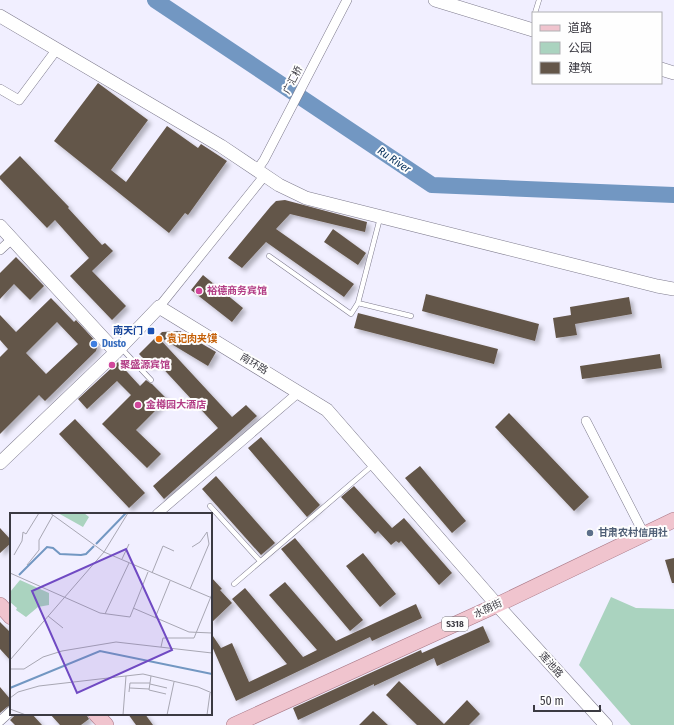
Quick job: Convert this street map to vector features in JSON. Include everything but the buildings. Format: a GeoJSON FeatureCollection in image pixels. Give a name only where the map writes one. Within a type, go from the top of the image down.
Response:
{"type":"FeatureCollection","features":[{"type":"Feature","properties":{"kind":"main road","name":"水荫街"},"geometry":{"type":"LineString","coordinates":[[234,725],[497,605],[674,520]]}},
{"type":"Feature","properties":{"kind":"main road"},"geometry":{"type":"LineString","coordinates":[[0,605],[10,616]]}},
{"type":"Feature","properties":{"kind":"main road"},"geometry":{"type":"LineString","coordinates":[[97,715],[106,725]]}},
{"type":"Feature","properties":{"kind":"street","name":"广汇桥"},"geometry":{"type":"LineString","coordinates":[[159,307],[262,168],[347,0]]}},
{"type":"Feature","properties":{"kind":"street"},"geometry":{"type":"LineString","coordinates":[[435,0],[532,28]]}},
{"type":"Feature","properties":{"kind":"street"},"geometry":{"type":"LineString","coordinates":[[0,16],[220,146],[262,168],[279,185],[306,198],[657,286],[674,288]]}},
{"type":"Feature","properties":{"kind":"street"},"geometry":{"type":"LineString","coordinates":[[0,89],[18,100],[57,49]]}},
{"type":"Feature","properties":{"kind":"street"},"geometry":{"type":"LineString","coordinates":[[662,69],[674,73]]}},
{"type":"Feature","properties":{"kind":"street"},"geometry":{"type":"LineString","coordinates":[[0,226],[118,350]]}},
{"type":"Feature","properties":{"kind":"street"},"geometry":{"type":"LineString","coordinates":[[0,250],[12,239]]}},
{"type":"Feature","properties":{"kind":"street"},"geometry":{"type":"LineString","coordinates":[[0,463],[118,350],[159,307]]}},
{"type":"Feature","properties":{"kind":"street","name":"南环路"},"geometry":{"type":"LineString","coordinates":[[159,307],[327,410],[497,605]]}},
{"type":"Feature","properties":{"kind":"street"},"geometry":{"type":"LineString","coordinates":[[158,513],[299,392]]}},
{"type":"Feature","properties":{"kind":"street"},"geometry":{"type":"LineString","coordinates":[[586,421],[644,534]]}},
{"type":"Feature","properties":{"kind":"street","name":"莲池路"},"geometry":{"type":"LineString","coordinates":[[497,605],[606,725]]}},
{"type":"Feature","properties":{"kind":"street"},"geometry":{"type":"LineString","coordinates":[[0,720],[10,712]]}},
{"type":"Feature","properties":{"kind":"lane"},"geometry":{"type":"LineString","coordinates":[[535,12],[539,0]]}},
{"type":"Feature","properties":{"kind":"lane"},"geometry":{"type":"LineString","coordinates":[[269,256],[351,314],[358,303],[380,217]]}},
{"type":"Feature","properties":{"kind":"lane"},"geometry":{"type":"LineString","coordinates":[[358,303],[411,316]]}},
{"type":"Feature","properties":{"kind":"lane"},"geometry":{"type":"LineString","coordinates":[[118,350],[151,380]]}},
{"type":"Feature","properties":{"kind":"lane"},"geometry":{"type":"LineString","coordinates":[[234,584],[374,464]]}},
{"type":"Feature","properties":{"kind":"lane"},"geometry":{"type":"LineString","coordinates":[[210,506],[260,562]]}},
{"type":"Feature","properties":{"kind":"green space"},"geometry":{"type":"Polygon","coordinates":[[[611,597],[636,608],[674,609],[674,725],[631,725],[579,665],[611,597]]]}},
{"type":"Feature","properties":{"kind":"waterway","name":"Ru River"},"geometry":{"type":"LineString","coordinates":[[155,0],[432,185],[674,195]]}},
{"type":"Feature","properties":{"kind":"place","name":"裕德商务宾馆"},"geometry":{"type":"Point","coordinates":[199,291]}},
{"type":"Feature","properties":{"kind":"place","name":"南天门"},"geometry":{"type":"Point","coordinates":[151,331]}},
{"type":"Feature","properties":{"kind":"place","name":"袁记肉夹馍"},"geometry":{"type":"Point","coordinates":[159,339]}},
{"type":"Feature","properties":{"kind":"place","name":"Dusto"},"geometry":{"type":"Point","coordinates":[94,344]}},
{"type":"Feature","properties":{"kind":"place","name":"聚盛源宾馆"},"geometry":{"type":"Point","coordinates":[112,365]}},
{"type":"Feature","properties":{"kind":"place","name":"金樽园大酒店"},"geometry":{"type":"Point","coordinates":[138,405]}},
{"type":"Feature","properties":{"kind":"place","name":"甘肃农村信用社"},"geometry":{"type":"Point","coordinates":[590,533]}}]}
